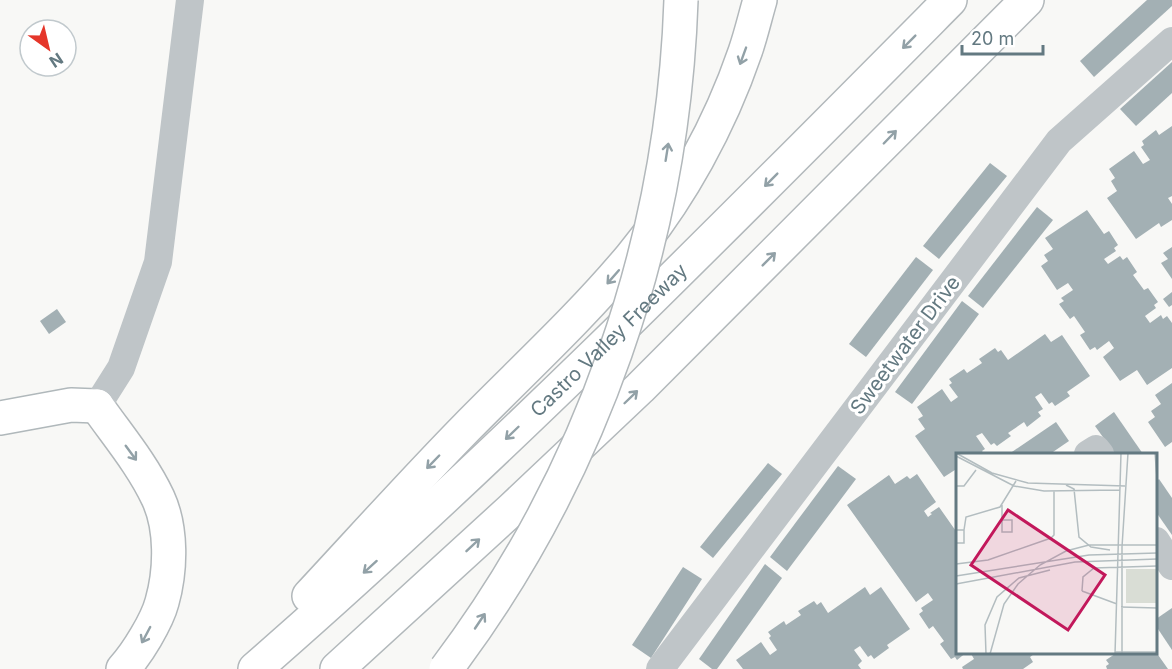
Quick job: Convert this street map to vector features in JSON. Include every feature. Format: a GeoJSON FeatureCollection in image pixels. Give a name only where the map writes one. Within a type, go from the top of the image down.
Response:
{"type":"FeatureCollection","features":[{"type":"Feature","properties":{"kind":"main road"},"geometry":{"type":"LineString","coordinates":[[446,669],[493,601],[554,497],[598,400],[619,345],[655,220],[666,161],[674,104],[681,0]]}},
{"type":"Feature","properties":{"kind":"main road"},"geometry":{"type":"LineString","coordinates":[[242,669],[426,469],[592,302],[632,256],[668,207],[696,160],[723,107],[745,52],[760,0]]}},
{"type":"Feature","properties":{"kind":"main road","name":"Castro Valley Freeway"},"geometry":{"type":"LineString","coordinates":[[255,669],[408,532],[485,459],[746,205],[950,0]]}},
{"type":"Feature","properties":{"kind":"main road"},"geometry":{"type":"LineString","coordinates":[[337,669],[512,509],[648,380],[1027,0]]}},
{"type":"Feature","properties":{"kind":"main road"},"geometry":{"type":"LineString","coordinates":[[0,418],[71,405],[97,406],[143,469],[159,500],[167,530],[168,561],[162,603],[144,640],[123,669]]}},
{"type":"Feature","properties":{"kind":"street"},"geometry":{"type":"LineString","coordinates":[[97,406],[121,368],[158,262],[190,0]]}},
{"type":"Feature","properties":{"kind":"street","name":"Sweetwater Drive"},"geometry":{"type":"LineString","coordinates":[[660,669],[1059,141],[1172,41]]}},
{"type":"Feature","properties":{"kind":"building"},"geometry":{"type":"Polygon","coordinates":[[[1147,0],[1172,0],[1172,6],[1094,77],[1080,61],[1147,0]]]}},
{"type":"Feature","properties":{"kind":"building"},"geometry":{"type":"Polygon","coordinates":[[[1172,62],[1172,93],[1136,126],[1120,109],[1172,62]]]}},
{"type":"Feature","properties":{"kind":"building"},"geometry":{"type":"Polygon","coordinates":[[[1172,126],[1172,196],[1168,198],[1172,204],[1172,220],[1161,227],[1159,223],[1136,239],[1107,198],[1117,191],[1111,181],[1115,178],[1109,169],[1134,151],[1143,164],[1150,160],[1141,147],[1144,145],[1142,141],[1156,130],[1159,135],[1172,126]]]}},
{"type":"Feature","properties":{"kind":"building"},"geometry":{"type":"Polygon","coordinates":[[[990,163],[1007,176],[939,259],[923,246],[990,163]]]}},
{"type":"Feature","properties":{"kind":"building"},"geometry":{"type":"Polygon","coordinates":[[[1037,207],[1053,220],[983,308],[968,296],[1037,207]]]}},
{"type":"Feature","properties":{"kind":"building"},"geometry":{"type":"Polygon","coordinates":[[[1087,210],[1104,234],[1109,231],[1118,245],[1114,248],[1116,251],[1104,259],[1108,264],[1120,256],[1123,260],[1127,257],[1137,272],[1133,275],[1144,290],[1148,288],[1158,302],[1154,305],[1156,308],[1145,316],[1150,323],[1161,315],[1163,319],[1167,316],[1172,323],[1172,368],[1147,385],[1137,370],[1120,381],[1103,357],[1114,348],[1109,341],[1097,350],[1095,347],[1090,350],[1080,335],[1085,332],[1074,316],[1070,319],[1059,304],[1064,301],[1061,298],[1073,290],[1068,283],[1057,290],[1041,266],[1048,261],[1044,255],[1053,249],[1045,238],[1087,210]]]}},
{"type":"Feature","properties":{"kind":"building"},"geometry":{"type":"Polygon","coordinates":[[[1172,247],[1172,279],[1161,263],[1168,259],[1163,253],[1172,247]]]}},
{"type":"Feature","properties":{"kind":"building"},"geometry":{"type":"Polygon","coordinates":[[[916,257],[933,270],[866,357],[849,344],[916,257]]]}},
{"type":"Feature","properties":{"kind":"building"},"geometry":{"type":"Polygon","coordinates":[[[1172,292],[1172,305],[1169,307],[1163,299],[1172,292]]]}},
{"type":"Feature","properties":{"kind":"building"},"geometry":{"type":"Polygon","coordinates":[[[962,301],[979,314],[912,404],[895,392],[962,301]]]}},
{"type":"Feature","properties":{"kind":"building"},"geometry":{"type":"Polygon","coordinates":[[[57,309],[66,322],[49,334],[40,321],[57,309]]]}},
{"type":"Feature","properties":{"kind":"building"},"geometry":{"type":"Polygon","coordinates":[[[1045,334],[1051,342],[1062,335],[1090,376],[1067,392],[1070,396],[1055,406],[1052,402],[1049,404],[1041,393],[1035,397],[1043,409],[1038,412],[1041,416],[1027,427],[1024,422],[1008,433],[1011,436],[997,446],[994,443],[991,445],[982,433],[976,436],[985,449],[982,451],[983,453],[956,453],[956,469],[944,477],[915,436],[925,429],[918,419],[923,416],[917,407],[942,389],[951,402],[958,397],[949,385],[952,383],[949,379],[964,369],[967,373],[982,363],[979,359],[995,348],[998,352],[1001,350],[1008,360],[1045,334]]]}},
{"type":"Feature","properties":{"kind":"building"},"geometry":{"type":"Polygon","coordinates":[[[1172,383],[1172,442],[1165,447],[1148,422],[1155,417],[1151,411],[1161,404],[1155,395],[1172,383]]]}},
{"type":"Feature","properties":{"kind":"building"},"geometry":{"type":"Polygon","coordinates":[[[1114,412],[1142,453],[1114,453],[1095,426],[1114,412]]]}},
{"type":"Feature","properties":{"kind":"building"},"geometry":{"type":"Polygon","coordinates":[[[1056,422],[1069,441],[1051,453],[1010,453],[1056,422]]]}},
{"type":"Feature","properties":{"kind":"building"},"geometry":{"type":"Polygon","coordinates":[[[768,463],[782,474],[713,558],[700,547],[768,463]]]}},
{"type":"Feature","properties":{"kind":"building"},"geometry":{"type":"Polygon","coordinates":[[[838,466],[856,479],[787,571],[770,557],[838,466]]]}},
{"type":"Feature","properties":{"kind":"building"},"geometry":{"type":"Polygon","coordinates":[[[917,474],[936,502],[924,511],[928,517],[939,507],[956,531],[956,654],[964,654],[957,660],[955,657],[951,659],[940,644],[944,641],[933,626],[929,629],[919,614],[923,611],[921,608],[933,600],[928,593],[916,602],[847,505],[889,475],[895,484],[907,476],[910,479],[917,474]]]}},
{"type":"Feature","properties":{"kind":"building"},"geometry":{"type":"Polygon","coordinates":[[[1159,479],[1172,498],[1172,535],[1157,513],[1157,481],[1159,479]]]}},
{"type":"Feature","properties":{"kind":"building"},"geometry":{"type":"Polygon","coordinates":[[[765,564],[782,578],[717,669],[712,669],[699,659],[765,564]]]}},
{"type":"Feature","properties":{"kind":"building"},"geometry":{"type":"Polygon","coordinates":[[[683,567],[702,579],[651,658],[632,645],[683,567]]]}},
{"type":"Feature","properties":{"kind":"building"},"geometry":{"type":"Polygon","coordinates":[[[865,587],[870,595],[881,587],[910,629],[887,645],[889,648],[874,659],[871,655],[868,657],[860,646],[854,650],[862,661],[858,665],[861,669],[743,669],[736,660],[761,642],[770,655],[777,650],[768,632],[784,621],[786,625],[801,615],[798,611],[814,601],[817,605],[821,602],[828,613],[865,587]]]}},
{"type":"Feature","properties":{"kind":"building"},"geometry":{"type":"Polygon","coordinates":[[[1172,608],[1172,650],[1157,628],[1157,618],[1172,608]]]}},
{"type":"Feature","properties":{"kind":"building"},"geometry":{"type":"Polygon","coordinates":[[[1157,653],[1168,669],[1107,669],[1106,666],[1109,664],[1106,660],[1115,654],[1157,653]]]}},
{"type":"Feature","properties":{"kind":"building"},"geometry":{"type":"Polygon","coordinates":[[[971,654],[1034,654],[1030,657],[1033,662],[1023,669],[963,669],[962,667],[974,659],[971,654]]]}}]}
